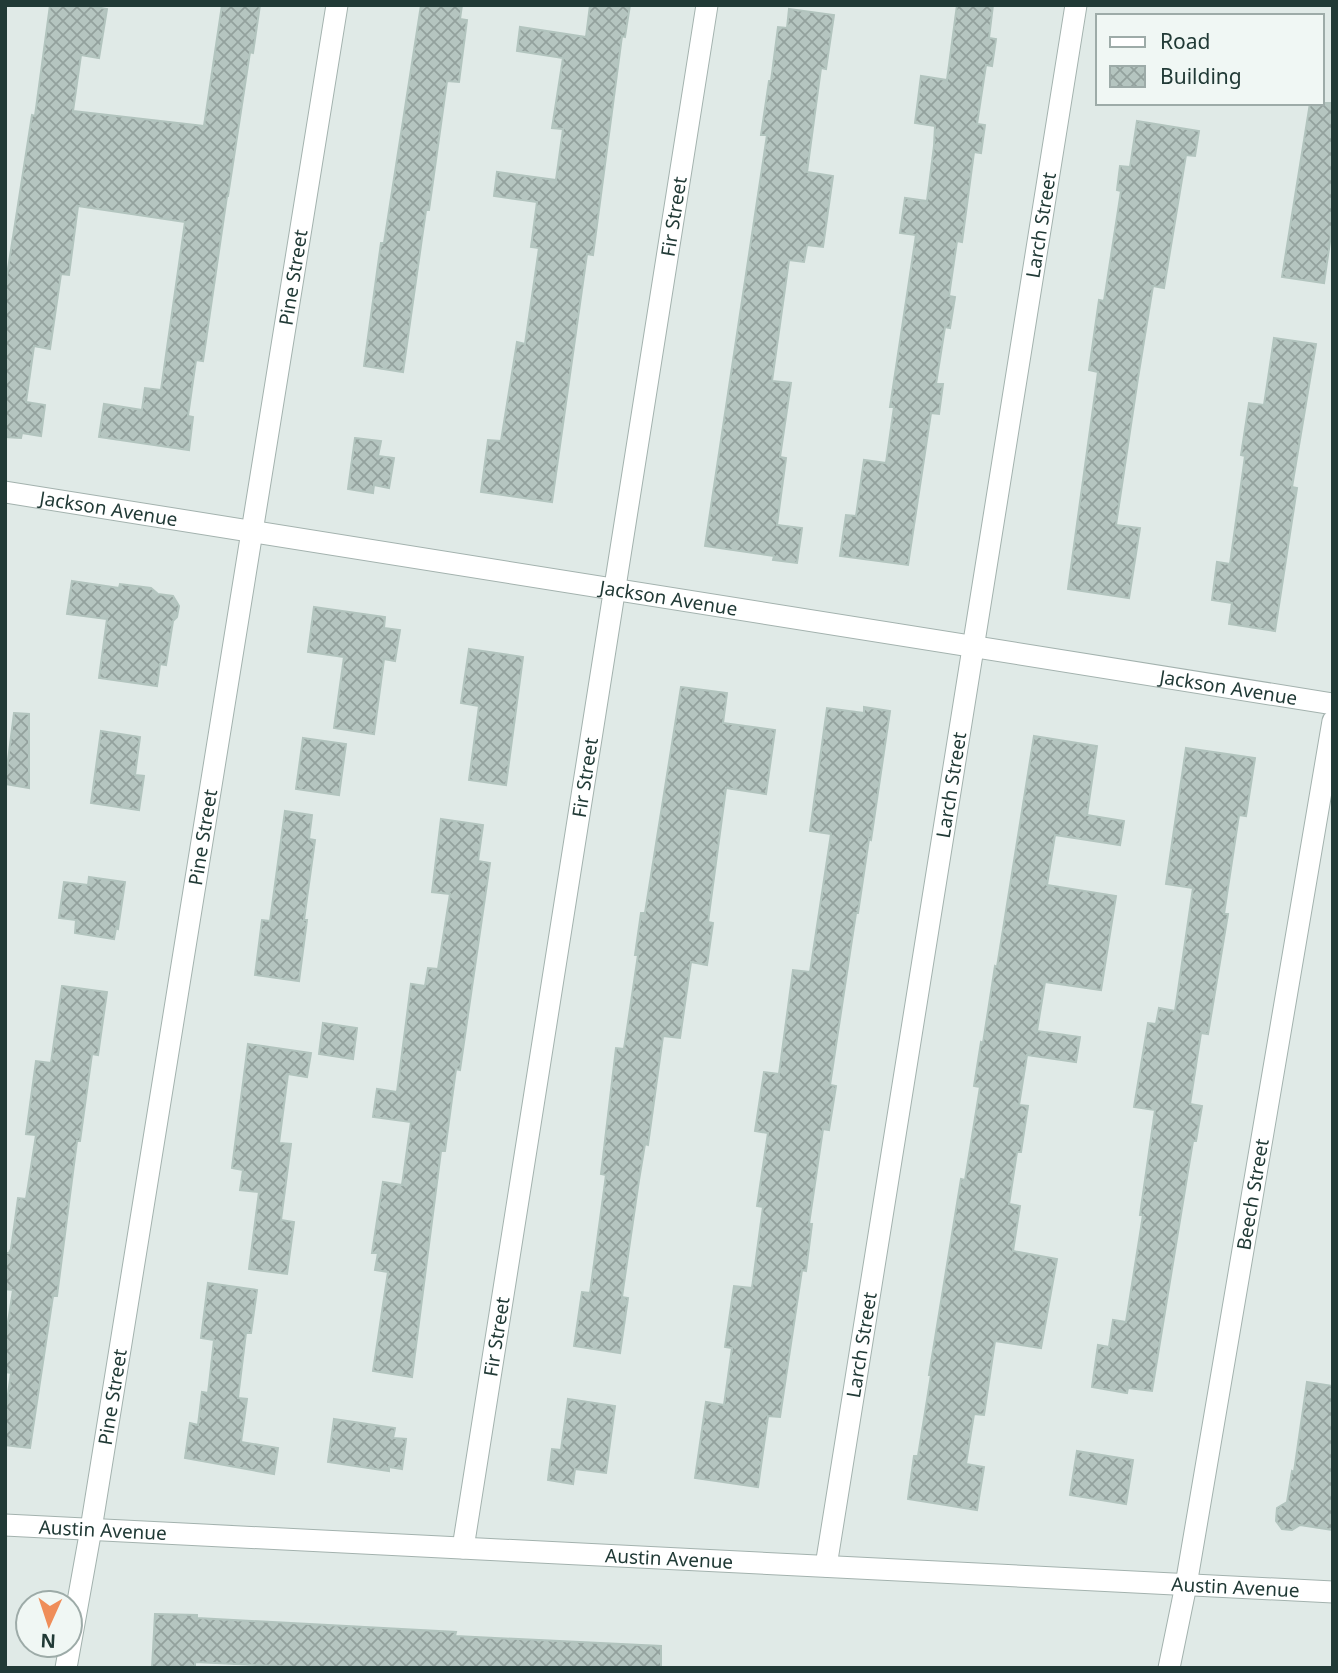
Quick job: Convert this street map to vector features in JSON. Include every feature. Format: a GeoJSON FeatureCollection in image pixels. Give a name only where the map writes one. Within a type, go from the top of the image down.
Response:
{"type":"FeatureCollection","features":[{"type":"Feature","properties":{"kind":"street","name":"Pine Street"},"geometry":{"type":"LineString","coordinates":[[66,1668],[91,1529],[337,5]]}},
{"type":"Feature","properties":{"kind":"street","name":"Fir Street"},"geometry":{"type":"LineString","coordinates":[[463,1548],[707,5]]}},
{"type":"Feature","properties":{"kind":"street","name":"Larch Street"},"geometry":{"type":"LineString","coordinates":[[826,1566],[1076,5]]}},
{"type":"Feature","properties":{"kind":"street","name":"Jackson Avenue"},"geometry":{"type":"LineString","coordinates":[[5,492],[1333,704]]}},
{"type":"Feature","properties":{"kind":"street","name":"Beech Street"},"geometry":{"type":"LineString","coordinates":[[1169,1668],[1186,1585],[1333,721]]}},
{"type":"Feature","properties":{"kind":"street","name":"Austin Avenue"},"geometry":{"type":"LineString","coordinates":[[5,1525],[1333,1592]]}},
{"type":"Feature","properties":{"kind":"building"},"geometry":{"type":"Polygon","coordinates":[[[50,5],[84,5],[107,9],[99,58],[81,55],[73,111],[204,126],[222,5],[260,5],[253,53],[250,52],[203,361],[196,360],[188,416],[193,417],[189,450],[99,437],[104,404],[142,410],[145,388],[161,390],[185,222],[78,206],[69,275],[61,274],[50,349],[34,346],[26,402],[45,405],[41,436],[22,433],[21,438],[5,437],[5,288],[32,115],[35,116],[50,5]]]}},
{"type":"Feature","properties":{"kind":"building"},"geometry":{"type":"Polygon","coordinates":[[[421,5],[462,5],[460,19],[467,20],[459,82],[447,81],[403,372],[364,366],[381,243],[384,243],[421,5]]]}},
{"type":"Feature","properties":{"kind":"building"},"geometry":{"type":"Polygon","coordinates":[[[590,5],[630,5],[625,37],[622,36],[593,255],[587,254],[552,502],[481,492],[488,440],[501,441],[517,342],[525,344],[539,248],[531,247],[537,202],[494,196],[497,172],[556,180],[563,129],[552,128],[563,58],[517,51],[520,27],[586,37],[590,5]]]}},
{"type":"Feature","properties":{"kind":"building"},"geometry":{"type":"Polygon","coordinates":[[[957,5],[993,5],[989,38],[996,39],[992,66],[986,65],[977,124],[985,125],[981,153],[974,152],[962,242],[957,241],[949,296],[955,297],[950,328],[945,327],[936,384],[943,384],[939,414],[931,413],[908,565],[840,556],[846,515],[856,516],[864,460],[886,463],[894,407],[890,407],[916,235],[900,233],[905,198],[927,201],[934,146],[935,126],[915,123],[921,76],[947,80],[957,5]]]}},
{"type":"Feature","properties":{"kind":"building"},"geometry":{"type":"Polygon","coordinates":[[[789,9],[834,15],[826,69],[821,68],[807,172],[833,176],[823,247],[807,245],[804,262],[789,260],[772,381],[791,383],[780,457],[786,458],[777,525],[802,528],[797,563],[773,560],[774,556],[705,546],[767,135],[761,135],[769,81],[778,27],[787,28],[789,9]]]}},
{"type":"Feature","properties":{"kind":"building"},"geometry":{"type":"Polygon","coordinates":[[[1333,103],[1333,221],[1324,283],[1282,277],[1310,105],[1333,103]]]}},
{"type":"Feature","properties":{"kind":"building"},"geometry":{"type":"Polygon","coordinates":[[[1137,121],[1199,131],[1195,156],[1186,155],[1164,288],[1153,286],[1138,378],[1116,525],[1140,528],[1129,598],[1068,589],[1098,372],[1089,370],[1099,300],[1104,301],[1121,191],[1117,190],[1120,166],[1130,167],[1137,121]]]}},
{"type":"Feature","properties":{"kind":"building"},"geometry":{"type":"Polygon","coordinates":[[[1274,338],[1316,344],[1292,487],[1297,488],[1275,631],[1229,624],[1232,603],[1212,600],[1217,562],[1230,564],[1245,456],[1241,455],[1249,403],[1264,405],[1274,338]]]}},
{"type":"Feature","properties":{"kind":"building"},"geometry":{"type":"Polygon","coordinates":[[[355,438],[381,441],[378,456],[394,458],[389,488],[374,485],[373,493],[348,489],[355,438]]]}},
{"type":"Feature","properties":{"kind":"building"},"geometry":{"type":"Polygon","coordinates":[[[72,581],[119,588],[120,584],[151,588],[158,594],[173,596],[179,606],[177,617],[173,621],[166,665],[160,664],[157,686],[99,678],[107,619],[67,614],[72,581]]]}},
{"type":"Feature","properties":{"kind":"building"},"geometry":{"type":"Polygon","coordinates":[[[314,607],[385,617],[384,628],[400,630],[395,661],[384,659],[374,734],[334,728],[344,657],[308,652],[314,607]]]}},
{"type":"Feature","properties":{"kind":"building"},"geometry":{"type":"Polygon","coordinates":[[[469,649],[523,657],[506,785],[469,780],[479,706],[461,703],[469,649]]]}},
{"type":"Feature","properties":{"kind":"building"},"geometry":{"type":"Polygon","coordinates":[[[681,687],[727,693],[723,723],[775,730],[766,794],[726,788],[708,922],[713,923],[707,965],[691,962],[680,1038],[663,1036],[622,1297],[628,1298],[620,1353],[574,1346],[582,1292],[590,1293],[606,1175],[601,1174],[616,1048],[624,1049],[638,955],[635,955],[641,913],[645,913],[681,687]]]}},
{"type":"Feature","properties":{"kind":"building"},"geometry":{"type":"Polygon","coordinates":[[[864,707],[890,711],[830,1085],[836,1086],[829,1130],[823,1129],[809,1224],[812,1224],[806,1271],[802,1270],[780,1417],[768,1416],[758,1487],[695,1478],[706,1402],[724,1405],[732,1348],[725,1347],[734,1286],[752,1288],[763,1207],[757,1206],[768,1133],[755,1131],[764,1072],[779,1074],[793,970],[810,972],[831,834],[810,831],[827,708],[864,713],[864,707]]]}},
{"type":"Feature","properties":{"kind":"building"},"geometry":{"type":"Polygon","coordinates":[[[14,713],[29,714],[29,788],[5,784],[14,713]]]}},
{"type":"Feature","properties":{"kind":"building"},"geometry":{"type":"Polygon","coordinates":[[[101,731],[140,737],[135,775],[144,776],[139,810],[91,803],[101,731]]]}},
{"type":"Feature","properties":{"kind":"building"},"geometry":{"type":"Polygon","coordinates":[[[1034,736],[1097,746],[1087,815],[1124,821],[1120,845],[1055,835],[1047,885],[1116,896],[1101,990],[1045,982],[1037,1031],[1080,1037],[1076,1062],[1027,1055],[1019,1105],[1028,1106],[1009,1204],[1020,1206],[1013,1251],[1057,1259],[1041,1348],[995,1341],[984,1415],[974,1414],[966,1464],[984,1467],[977,1510],[908,1499],[914,1456],[918,1456],[961,1179],[965,1180],[980,1087],[974,1086],[995,966],[997,967],[1034,736]]]}},
{"type":"Feature","properties":{"kind":"building"},"geometry":{"type":"Polygon","coordinates":[[[303,738],[346,744],[339,795],[296,789],[303,738]]]}},
{"type":"Feature","properties":{"kind":"building"},"geometry":{"type":"Polygon","coordinates":[[[1186,748],[1255,758],[1246,816],[1239,815],[1224,914],[1228,914],[1208,1034],[1201,1033],[1190,1104],[1202,1106],[1196,1141],[1193,1141],[1152,1391],[1128,1388],[1127,1393],[1092,1387],[1098,1345],[1109,1347],[1113,1320],[1126,1322],[1143,1215],[1140,1215],[1155,1110],[1134,1107],[1148,1023],[1156,1024],[1159,1008],[1175,1011],[1193,888],[1166,884],[1186,748]]]}},
{"type":"Feature","properties":{"kind":"building"},"geometry":{"type":"Polygon","coordinates":[[[285,811],[312,815],[309,839],[315,840],[299,981],[255,975],[262,920],[270,921],[285,811]]]}},
{"type":"Feature","properties":{"kind":"building"},"geometry":{"type":"Polygon","coordinates":[[[441,819],[483,825],[478,861],[490,863],[460,1070],[456,1069],[445,1151],[441,1151],[412,1377],[373,1371],[388,1272],[375,1270],[378,1253],[372,1253],[383,1182],[402,1185],[411,1122],[373,1117],[377,1089],[397,1092],[411,984],[425,986],[428,968],[438,969],[450,894],[432,892],[441,819]]]}},
{"type":"Feature","properties":{"kind":"building"},"geometry":{"type":"Polygon","coordinates":[[[89,877],[125,882],[114,939],[75,933],[76,920],[59,918],[64,882],[88,885],[89,877]]]}},
{"type":"Feature","properties":{"kind":"building"},"geometry":{"type":"Polygon","coordinates":[[[62,986],[107,992],[98,1055],[92,1054],[80,1141],[77,1141],[57,1296],[53,1296],[30,1448],[5,1445],[5,1415],[11,1373],[5,1372],[5,1341],[13,1290],[5,1289],[5,1253],[9,1253],[11,1249],[18,1198],[26,1199],[36,1135],[26,1134],[36,1061],[51,1063],[62,986]]]}},
{"type":"Feature","properties":{"kind":"building"},"geometry":{"type":"Polygon","coordinates":[[[323,1023],[357,1028],[353,1059],[319,1054],[323,1023]]]}},
{"type":"Feature","properties":{"kind":"building"},"geometry":{"type":"Polygon","coordinates":[[[248,1044],[311,1053],[307,1077],[288,1074],[279,1143],[291,1144],[281,1220],[294,1222],[287,1274],[249,1269],[259,1192],[240,1190],[243,1170],[232,1168],[248,1044]]]}},
{"type":"Feature","properties":{"kind":"building"},"geometry":{"type":"Polygon","coordinates":[[[208,1283],[257,1290],[251,1333],[246,1333],[238,1398],[247,1399],[241,1442],[278,1448],[274,1474],[185,1458],[190,1423],[198,1425],[202,1392],[208,1393],[214,1340],[201,1338],[208,1283]]]}},
{"type":"Feature","properties":{"kind":"building"},"geometry":{"type":"Polygon","coordinates":[[[1307,1382],[1333,1386],[1333,1530],[1300,1525],[1292,1530],[1282,1529],[1276,1521],[1277,1508],[1287,1502],[1292,1471],[1294,1472],[1307,1382]]]}},
{"type":"Feature","properties":{"kind":"building"},"geometry":{"type":"Polygon","coordinates":[[[568,1399],[615,1406],[606,1473],[575,1469],[573,1484],[548,1480],[552,1449],[561,1450],[568,1399]]]}},
{"type":"Feature","properties":{"kind":"building"},"geometry":{"type":"Polygon","coordinates":[[[334,1419],[395,1428],[393,1438],[406,1439],[402,1469],[389,1467],[389,1471],[328,1462],[334,1419]]]}},
{"type":"Feature","properties":{"kind":"building"},"geometry":{"type":"Polygon","coordinates":[[[1077,1451],[1133,1460],[1126,1504],[1070,1495],[1077,1451]]]}},
{"type":"Feature","properties":{"kind":"building"},"geometry":{"type":"Polygon","coordinates":[[[155,1614],[456,1632],[455,1636],[661,1646],[661,1668],[316,1668],[195,1662],[195,1668],[152,1668],[155,1614]]]}}]}
